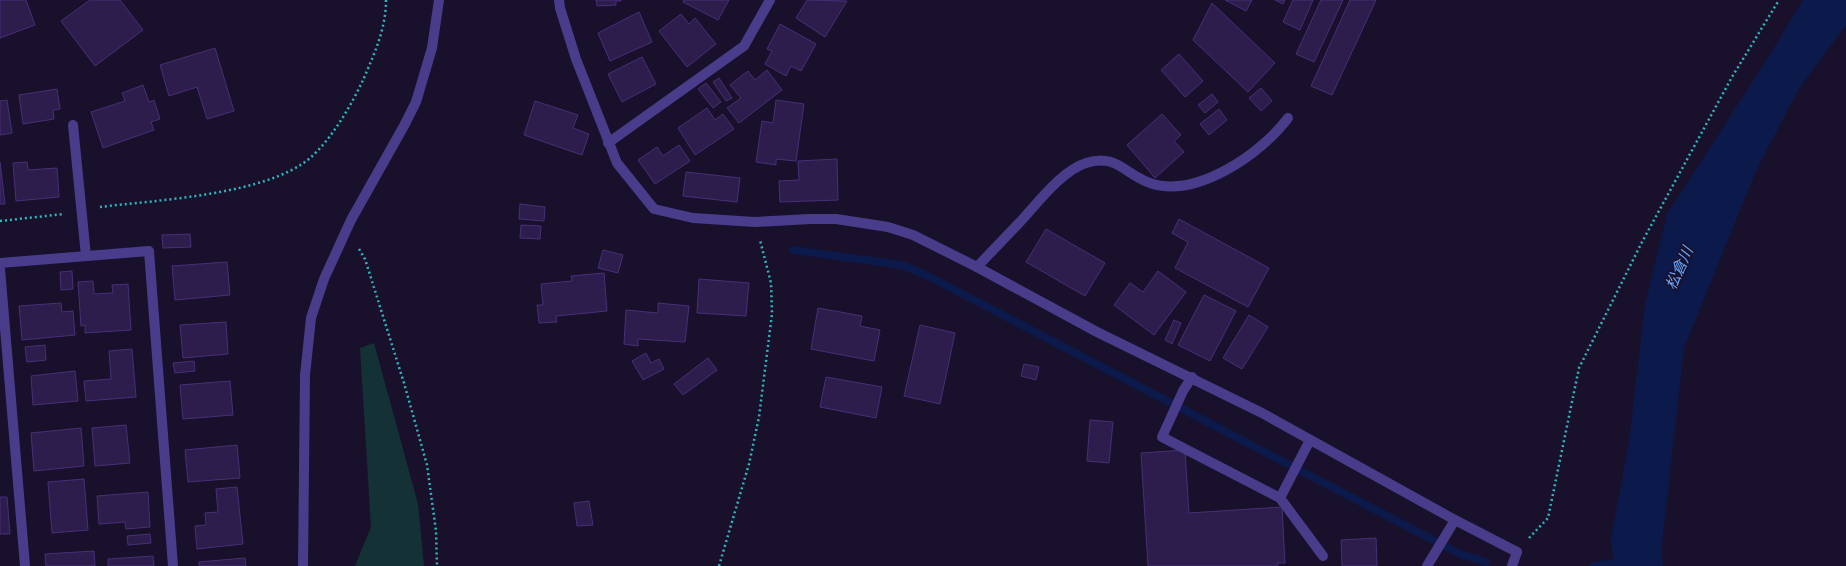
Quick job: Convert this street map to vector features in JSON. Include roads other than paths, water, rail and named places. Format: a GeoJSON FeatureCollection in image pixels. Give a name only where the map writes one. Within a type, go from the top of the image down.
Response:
{"type":"FeatureCollection","features":[{"type":"Feature","properties":{"kind":"street"},"geometry":{"type":"LineString","coordinates":[[303,566],[305,375],[307,340],[311,318],[344,232],[416,102],[432,48],[439,0]]}},
{"type":"Feature","properties":{"kind":"street"},"geometry":{"type":"LineString","coordinates":[[559,0],[560,8],[576,59],[617,163],[654,209],[693,218],[755,222],[836,219],[888,227],[913,236],[977,267],[1097,332],[1192,377],[1262,413],[1455,520],[1517,552],[1512,566]]}},
{"type":"Feature","properties":{"kind":"street"},"geometry":{"type":"LineString","coordinates":[[608,143],[744,46],[770,0]]}},
{"type":"Feature","properties":{"kind":"street"},"geometry":{"type":"LineString","coordinates":[[977,267],[1033,207],[1075,167],[1094,161],[1104,160],[1125,168],[1136,177],[1161,187],[1173,187],[1209,178],[1244,159],[1276,134],[1288,118]]}},
{"type":"Feature","properties":{"kind":"street"},"geometry":{"type":"LineString","coordinates":[[73,125],[86,256]]}},
{"type":"Feature","properties":{"kind":"street"},"geometry":{"type":"LineString","coordinates":[[0,263],[149,251],[173,566]]}},
{"type":"Feature","properties":{"kind":"street"},"geometry":{"type":"LineString","coordinates":[[0,269],[25,566]]}},
{"type":"Feature","properties":{"kind":"street"},"geometry":{"type":"LineString","coordinates":[[1192,377],[1183,391],[1162,437],[1280,498],[1323,556]]}},
{"type":"Feature","properties":{"kind":"street"},"geometry":{"type":"LineString","coordinates":[[1280,498],[1310,440]]}},
{"type":"Feature","properties":{"kind":"street"},"geometry":{"type":"LineString","coordinates":[[1429,562],[1444,535],[1455,520]]}},
{"type":"Feature","properties":{"kind":"water","name":"松倉川"},"geometry":{"type":"Polygon","coordinates":[[[1803,0],[1846,0],[1846,25],[1798,90],[1756,171],[1684,348],[1661,552],[1663,566],[1614,566],[1611,539],[1629,442],[1645,305],[1667,214],[1755,78],[1803,0]]]}},
{"type":"Feature","properties":{"kind":"waterway"},"geometry":{"type":"LineString","coordinates":[[793,250],[902,265],[926,275],[1460,554],[1486,562]]}},
{"type":"Feature","properties":{"kind":"waterway"},"geometry":{"type":"LineString","coordinates":[[1593,566],[1624,562]]}}]}
